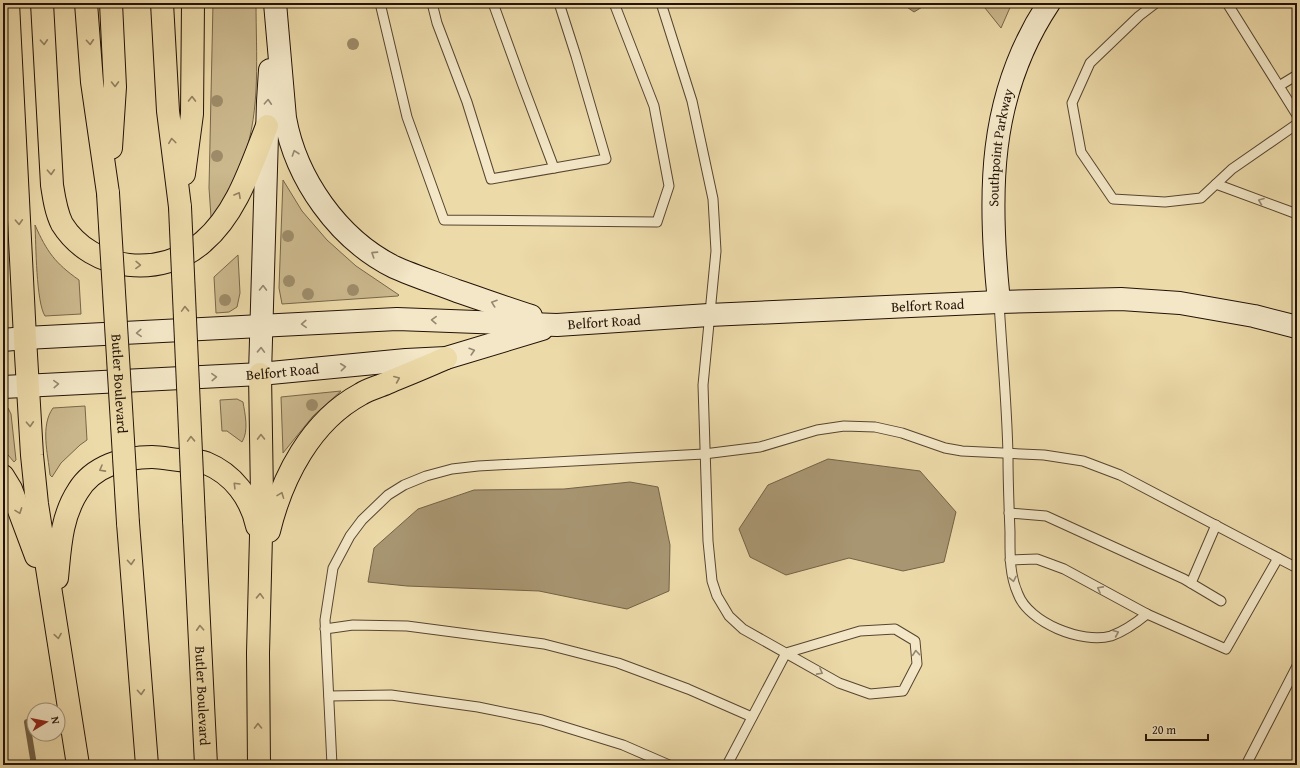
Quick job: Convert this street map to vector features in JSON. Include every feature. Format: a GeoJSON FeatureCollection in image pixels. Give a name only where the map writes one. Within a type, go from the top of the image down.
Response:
{"type":"FeatureCollection","features":[{"type":"Feature","properties":{"kind":"highway"},"geometry":{"type":"LineString","coordinates":[[8,3],[32,455],[37,504],[78,765]]}},
{"type":"Feature","properties":{"kind":"highway"},"geometry":{"type":"LineString","coordinates":[[42,3],[52,186],[55,204],[62,223],[76,240],[93,254],[113,263],[137,266],[161,264],[184,256],[203,243],[218,228],[241,190],[267,126]]}},
{"type":"Feature","properties":{"kind":"highway","name":"Butler Boulevard"},"geometry":{"type":"LineString","coordinates":[[86,3],[92,82],[108,193],[128,523],[147,765]]}},
{"type":"Feature","properties":{"kind":"highway"},"geometry":{"type":"LineString","coordinates":[[108,193],[115,87],[111,3]]}},
{"type":"Feature","properties":{"kind":"highway","name":"Butler Boulevard"},"geometry":{"type":"LineString","coordinates":[[162,3],[168,111],[180,207],[206,765]]}},
{"type":"Feature","properties":{"kind":"highway"},"geometry":{"type":"LineString","coordinates":[[180,207],[192,114],[193,3]]}},
{"type":"Feature","properties":{"kind":"highway"},"geometry":{"type":"LineString","coordinates":[[3,211],[15,141]]}},
{"type":"Feature","properties":{"kind":"highway"},"geometry":{"type":"LineString","coordinates":[[262,560],[269,528],[290,472],[303,447],[318,430],[337,411],[361,394],[446,358]]}},
{"type":"Feature","properties":{"kind":"highway"},"geometry":{"type":"LineString","coordinates":[[259,765],[258,654],[262,560],[260,374]]}},
{"type":"Feature","properties":{"kind":"highway"},"geometry":{"type":"LineString","coordinates":[[54,605],[62,526],[78,490],[92,474],[110,464],[132,459],[152,457],[205,463],[224,474],[239,487],[249,501],[257,525],[262,560]]}},
{"type":"Feature","properties":{"kind":"highway"},"geometry":{"type":"LineString","coordinates":[[3,476],[11,489],[54,605]]}},
{"type":"Feature","properties":{"kind":"main road","name":"Southpoint Parkway"},"geometry":{"type":"LineString","coordinates":[[999,302],[994,236],[994,171],[997,140],[1008,90],[1025,47],[1049,3]]}},
{"type":"Feature","properties":{"kind":"main road"},"geometry":{"type":"LineString","coordinates":[[260,374],[268,101],[275,8]]}},
{"type":"Feature","properties":{"kind":"main road"},"geometry":{"type":"LineString","coordinates":[[275,8],[285,118],[288,134],[305,179],[320,201],[343,229],[367,249],[393,266],[420,278],[557,325]]}},
{"type":"Feature","properties":{"kind":"main road","name":"Belfort Road"},"geometry":{"type":"LineString","coordinates":[[3,340],[262,327],[397,318],[557,325],[709,315],[999,302],[1121,300],[1180,303],[1254,316],[1297,327]]}},
{"type":"Feature","properties":{"kind":"main road","name":"Belfort Road"},"geometry":{"type":"LineString","coordinates":[[3,387],[260,374],[406,360],[446,358],[557,325]]}},
{"type":"Feature","properties":{"kind":"lane"},"geometry":{"type":"LineString","coordinates":[[380,3],[407,117],[444,220],[657,222],[669,186],[654,106],[614,3]]}},
{"type":"Feature","properties":{"kind":"lane"},"geometry":{"type":"LineString","coordinates":[[432,3],[437,24],[467,102],[491,179],[606,159],[559,3]]}},
{"type":"Feature","properties":{"kind":"lane"},"geometry":{"type":"LineString","coordinates":[[493,3],[554,168]]}},
{"type":"Feature","properties":{"kind":"lane"},"geometry":{"type":"LineString","coordinates":[[661,3],[692,101],[713,199],[716,251],[703,384],[708,548],[712,581],[717,596],[729,616],[743,629],[786,652],[839,683],[870,694],[902,691],[917,664],[916,641],[895,629],[860,631],[786,652],[727,765]]}},
{"type":"Feature","properties":{"kind":"lane"},"geometry":{"type":"LineString","coordinates":[[1156,3],[1139,16],[1090,63],[1072,104],[1081,152],[1112,199],[1165,202],[1201,198],[1232,169],[1297,124]]}},
{"type":"Feature","properties":{"kind":"lane"},"geometry":{"type":"LineString","coordinates":[[1227,3],[1297,116]]}},
{"type":"Feature","properties":{"kind":"lane"},"geometry":{"type":"LineString","coordinates":[[1279,86],[1297,75]]}},
{"type":"Feature","properties":{"kind":"lane"},"geometry":{"type":"LineString","coordinates":[[1216,184],[1297,214]]}},
{"type":"Feature","properties":{"kind":"lane"},"geometry":{"type":"LineString","coordinates":[[999,302],[1008,454],[1010,560],[1012,580],[1018,596],[1029,610],[1048,624],[1068,634],[1089,638],[1110,636],[1131,627],[1147,614]]}},
{"type":"Feature","properties":{"kind":"lane"},"geometry":{"type":"LineString","coordinates":[[332,765],[325,620],[332,568],[350,536],[374,507],[404,485],[426,476],[446,471],[478,466],[704,454],[760,447],[817,430],[844,426],[875,427],[902,433],[944,448],[962,451],[1044,455],[1083,461],[1120,475],[1297,568]]}},
{"type":"Feature","properties":{"kind":"lane"},"geometry":{"type":"LineString","coordinates":[[1009,512],[1046,516],[1142,559],[1191,583],[1221,601]]}},
{"type":"Feature","properties":{"kind":"lane"},"geometry":{"type":"LineString","coordinates":[[1191,583],[1216,526]]}},
{"type":"Feature","properties":{"kind":"lane"},"geometry":{"type":"LineString","coordinates":[[1010,560],[1037,559],[1064,569],[1147,614],[1226,649],[1278,558]]}},
{"type":"Feature","properties":{"kind":"lane"},"geometry":{"type":"LineString","coordinates":[[325,629],[353,625],[407,626],[544,644],[618,663],[688,689],[752,717]]}},
{"type":"Feature","properties":{"kind":"lane"},"geometry":{"type":"LineString","coordinates":[[1246,765],[1297,666]]}},
{"type":"Feature","properties":{"kind":"lane"},"geometry":{"type":"LineString","coordinates":[[329,696],[391,695],[478,707],[542,720],[623,746],[669,765]]}},
{"type":"Feature","properties":{"kind":"shaded area"},"geometry":{"type":"Polygon","coordinates":[[[213,3],[256,3],[257,61],[253,120],[244,157],[235,180],[215,214],[211,217],[209,188],[213,3]]]}},
{"type":"Feature","properties":{"kind":"shaded area"},"geometry":{"type":"Polygon","coordinates":[[[901,3],[929,3],[914,12],[901,3]]]}},
{"type":"Feature","properties":{"kind":"shaded area"},"geometry":{"type":"Polygon","coordinates":[[[981,3],[1012,3],[1001,28],[981,3]]]}},
{"type":"Feature","properties":{"kind":"shaded area"},"geometry":{"type":"Polygon","coordinates":[[[283,180],[302,211],[327,240],[356,266],[399,295],[398,296],[282,304],[279,288],[283,180]]]}},
{"type":"Feature","properties":{"kind":"shaded area"},"geometry":{"type":"Polygon","coordinates":[[[35,225],[52,256],[79,280],[81,314],[45,316],[42,309],[38,286],[35,225]]]}},
{"type":"Feature","properties":{"kind":"shaded area"},"geometry":{"type":"Polygon","coordinates":[[[238,255],[240,293],[237,307],[229,312],[216,313],[214,277],[238,255]]]}},
{"type":"Feature","properties":{"kind":"shaded area"},"geometry":{"type":"Polygon","coordinates":[[[341,391],[313,416],[283,453],[281,397],[341,391]]]}},
{"type":"Feature","properties":{"kind":"shaded area"},"geometry":{"type":"Polygon","coordinates":[[[237,399],[243,402],[245,417],[246,428],[242,442],[227,431],[222,431],[220,400],[237,399]]]}},
{"type":"Feature","properties":{"kind":"shaded area"},"geometry":{"type":"Polygon","coordinates":[[[85,406],[87,440],[61,463],[52,477],[50,475],[46,440],[49,415],[53,408],[85,406]]]}},
{"type":"Feature","properties":{"kind":"shaded area"},"geometry":{"type":"Polygon","coordinates":[[[3,408],[8,408],[11,414],[16,460],[14,462],[3,449],[3,408]]]}},
{"type":"Feature","properties":{"kind":"shaded area"},"geometry":{"type":"Polygon","coordinates":[[[828,459],[920,471],[956,512],[944,562],[903,571],[849,558],[786,575],[750,557],[739,529],[768,485],[828,459]]]}},
{"type":"Feature","properties":{"kind":"shaded area"},"geometry":{"type":"Polygon","coordinates":[[[630,482],[658,487],[670,545],[669,591],[627,609],[539,591],[407,586],[368,582],[374,548],[418,509],[474,490],[564,489],[630,482]]]}},
{"type":"Feature","properties":{"kind":"waterway"},"geometry":{"type":"LineString","coordinates":[[30,742],[34,765]]}}]}
